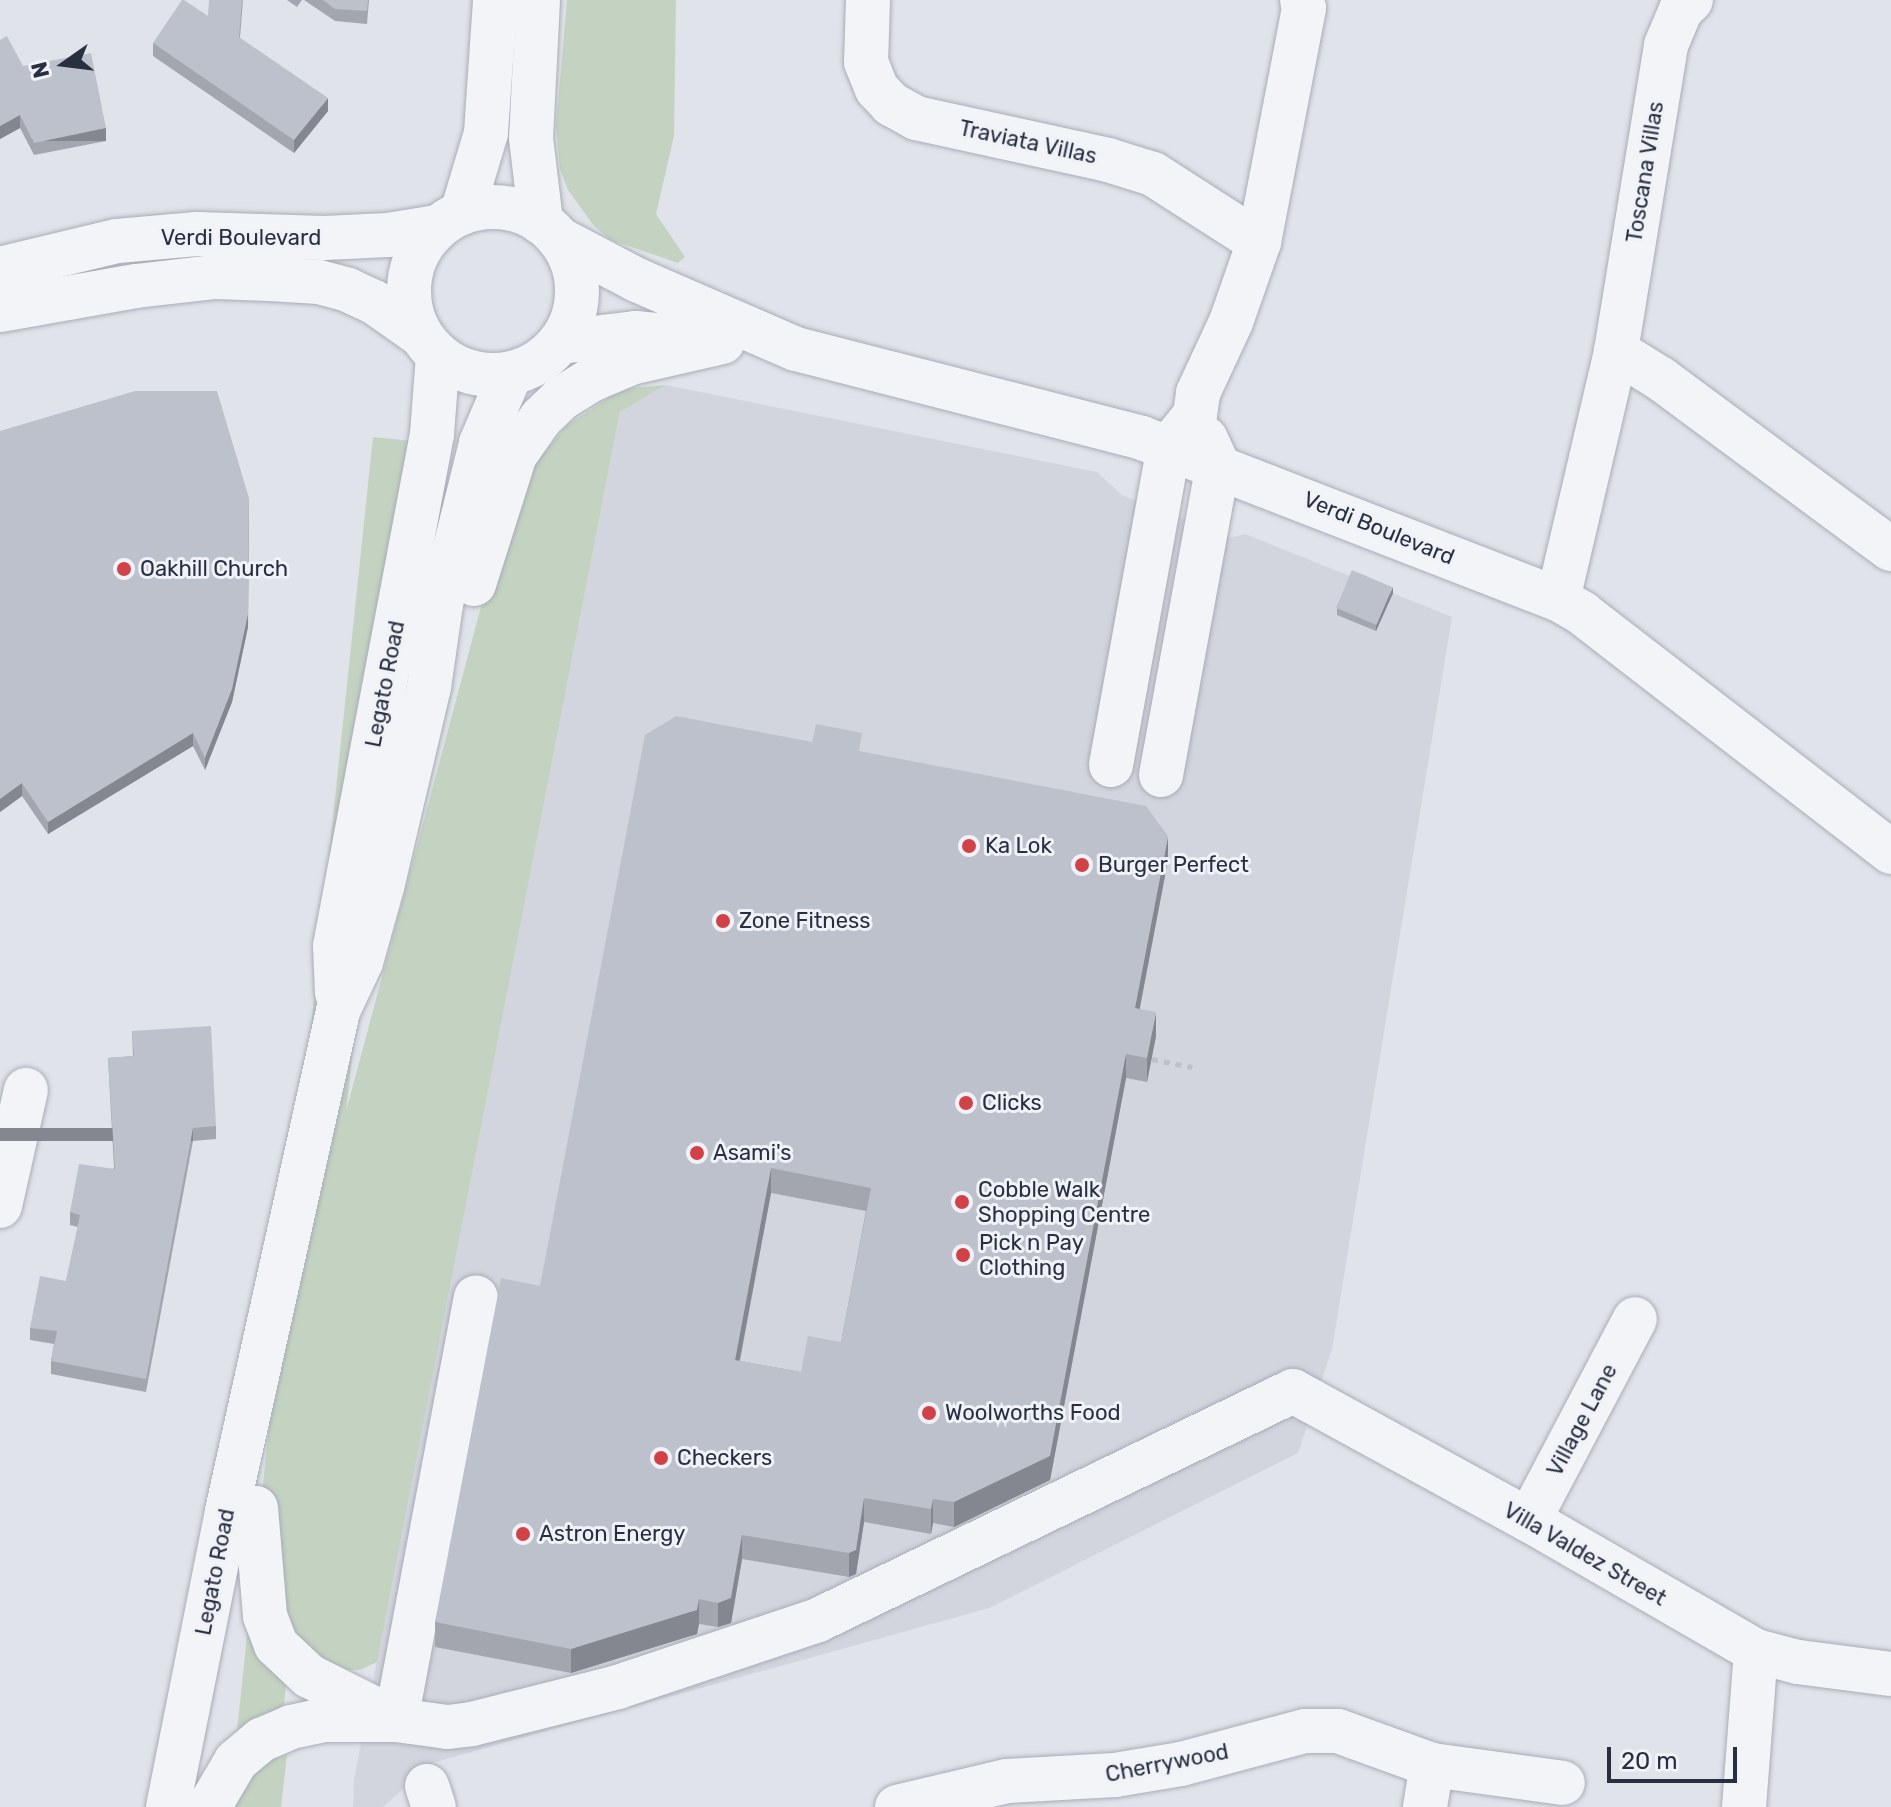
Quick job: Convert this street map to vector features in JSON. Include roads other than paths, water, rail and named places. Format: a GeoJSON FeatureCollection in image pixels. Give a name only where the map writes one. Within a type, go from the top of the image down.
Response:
{"type":"FeatureCollection","features":[{"type":"Feature","properties":{"kind":"street"},"geometry":{"type":"LineString","coordinates":[[495,0],[486,133],[449,220],[418,253],[408,284],[410,311],[430,346],[461,370],[486,376],[510,375],[533,366],[560,342],[576,310],[577,285],[572,261],[550,230],[531,138],[538,0]]}},
{"type":"Feature","properties":{"kind":"street","name":"Traviata Villas"},"geometry":{"type":"LineString","coordinates":[[868,0],[866,62],[877,89],[891,104],[916,118],[1108,160],[1153,174],[1259,242]]}},
{"type":"Feature","properties":{"kind":"street"},"geometry":{"type":"LineString","coordinates":[[1111,765],[1182,431],[1231,322],[1259,242],[1304,8],[1302,0]]}},
{"type":"Feature","properties":{"kind":"street","name":"Toscana Villas"},"geometry":{"type":"LineString","coordinates":[[1558,599],[1616,351],[1666,45],[1681,10],[1691,0]]}},
{"type":"Feature","properties":{"kind":"street"},"geometry":{"type":"LineString","coordinates":[[449,220],[497,207],[518,211],[637,280],[796,349]]}},
{"type":"Feature","properties":{"kind":"street","name":"Verdi Boulevard"},"geometry":{"type":"LineString","coordinates":[[0,269],[117,241],[197,234],[376,236],[449,220]]}},
{"type":"Feature","properties":{"kind":"street","name":"Verdi Boulevard"},"geometry":{"type":"LineString","coordinates":[[0,310],[136,286],[215,277],[319,282],[374,302],[430,346]]}},
{"type":"Feature","properties":{"kind":"street"},"geometry":{"type":"LineString","coordinates":[[560,342],[635,333],[796,349],[1182,431],[1218,465],[1161,775]]}},
{"type":"Feature","properties":{"kind":"street"},"geometry":{"type":"LineString","coordinates":[[429,687],[452,652],[515,455],[541,418],[562,398],[591,380],[631,363],[723,342]]}},
{"type":"Feature","properties":{"kind":"street","name":"Legato Road"},"geometry":{"type":"LineString","coordinates":[[338,1011],[335,946],[432,434],[430,346]]}},
{"type":"Feature","properties":{"kind":"street"},"geometry":{"type":"LineString","coordinates":[[1616,351],[1661,379],[1891,549]]}},
{"type":"Feature","properties":{"kind":"street","name":"Legato Road"},"geometry":{"type":"LineString","coordinates":[[168,1807],[227,1511],[338,1011],[361,962],[429,687],[441,604],[481,443],[510,375]]}},
{"type":"Feature","properties":{"kind":"street","name":"Verdi Boulevard"},"geometry":{"type":"LineString","coordinates":[[1218,465],[1558,599],[1582,613],[1891,852]]}},
{"type":"Feature","properties":{"kind":"street"},"geometry":{"type":"LineString","coordinates":[[0,1206],[26,1090]]}},
{"type":"Feature","properties":{"kind":"street"},"geometry":{"type":"LineString","coordinates":[[396,1720],[476,1297]]}},
{"type":"Feature","properties":{"kind":"street","name":"Village Lane"},"geometry":{"type":"LineString","coordinates":[[1529,1520],[1635,1319]]}},
{"type":"Feature","properties":{"kind":"street","name":"Legato Road"},"geometry":{"type":"LineString","coordinates":[[198,1807],[268,1437],[266,1339]]}},
{"type":"Feature","properties":{"kind":"street","name":"Villa Valdez Street"},"geometry":{"type":"LineString","coordinates":[[396,1720],[448,1727],[472,1724],[618,1687],[818,1620],[1293,1391],[1529,1520],[1756,1651],[1798,1662],[1891,1674]]}},
{"type":"Feature","properties":{"kind":"street"},"geometry":{"type":"LineString","coordinates":[[256,1508],[265,1616],[276,1645],[309,1676],[396,1720]]}},
{"type":"Feature","properties":{"kind":"street"},"geometry":{"type":"LineString","coordinates":[[1744,1807],[1756,1651]]}},
{"type":"Feature","properties":{"kind":"street"},"geometry":{"type":"LineString","coordinates":[[209,1807],[236,1761],[261,1740],[291,1727],[323,1720],[396,1720]]}},
{"type":"Feature","properties":{"kind":"street","name":"Cherrywood"},"geometry":{"type":"LineString","coordinates":[[897,1807],[1007,1781],[1101,1777],[1181,1764],[1305,1731],[1338,1731],[1432,1765],[1563,1783]]}},
{"type":"Feature","properties":{"kind":"street"},"geometry":{"type":"LineString","coordinates":[[1425,1807],[1432,1765]]}},
{"type":"Feature","properties":{"kind":"place","name":"Oakhill Church"},"geometry":{"type":"Point","coordinates":[124,569]}},
{"type":"Feature","properties":{"kind":"place","name":"Ka Lok"},"geometry":{"type":"Point","coordinates":[969,846]}},
{"type":"Feature","properties":{"kind":"place","name":"Burger Perfect"},"geometry":{"type":"Point","coordinates":[1082,865]}},
{"type":"Feature","properties":{"kind":"place","name":"Zone Fitness"},"geometry":{"type":"Point","coordinates":[723,921]}},
{"type":"Feature","properties":{"kind":"place","name":"Clicks"},"geometry":{"type":"Point","coordinates":[966,1103]}},
{"type":"Feature","properties":{"kind":"place","name":"Asami's"},"geometry":{"type":"Point","coordinates":[697,1153]}},
{"type":"Feature","properties":{"kind":"place","name":"Cobble Walk Shopping Centre"},"geometry":{"type":"Point","coordinates":[962,1202]}},
{"type":"Feature","properties":{"kind":"place","name":"Pick n Pay Clothing"},"geometry":{"type":"Point","coordinates":[963,1255]}},
{"type":"Feature","properties":{"kind":"place","name":"Woolworths Food"},"geometry":{"type":"Point","coordinates":[929,1413]}},
{"type":"Feature","properties":{"kind":"place","name":"Checkers"},"geometry":{"type":"Point","coordinates":[661,1458]}},
{"type":"Feature","properties":{"kind":"place","name":"Astron Energy"},"geometry":{"type":"Point","coordinates":[523,1534]}}]}
